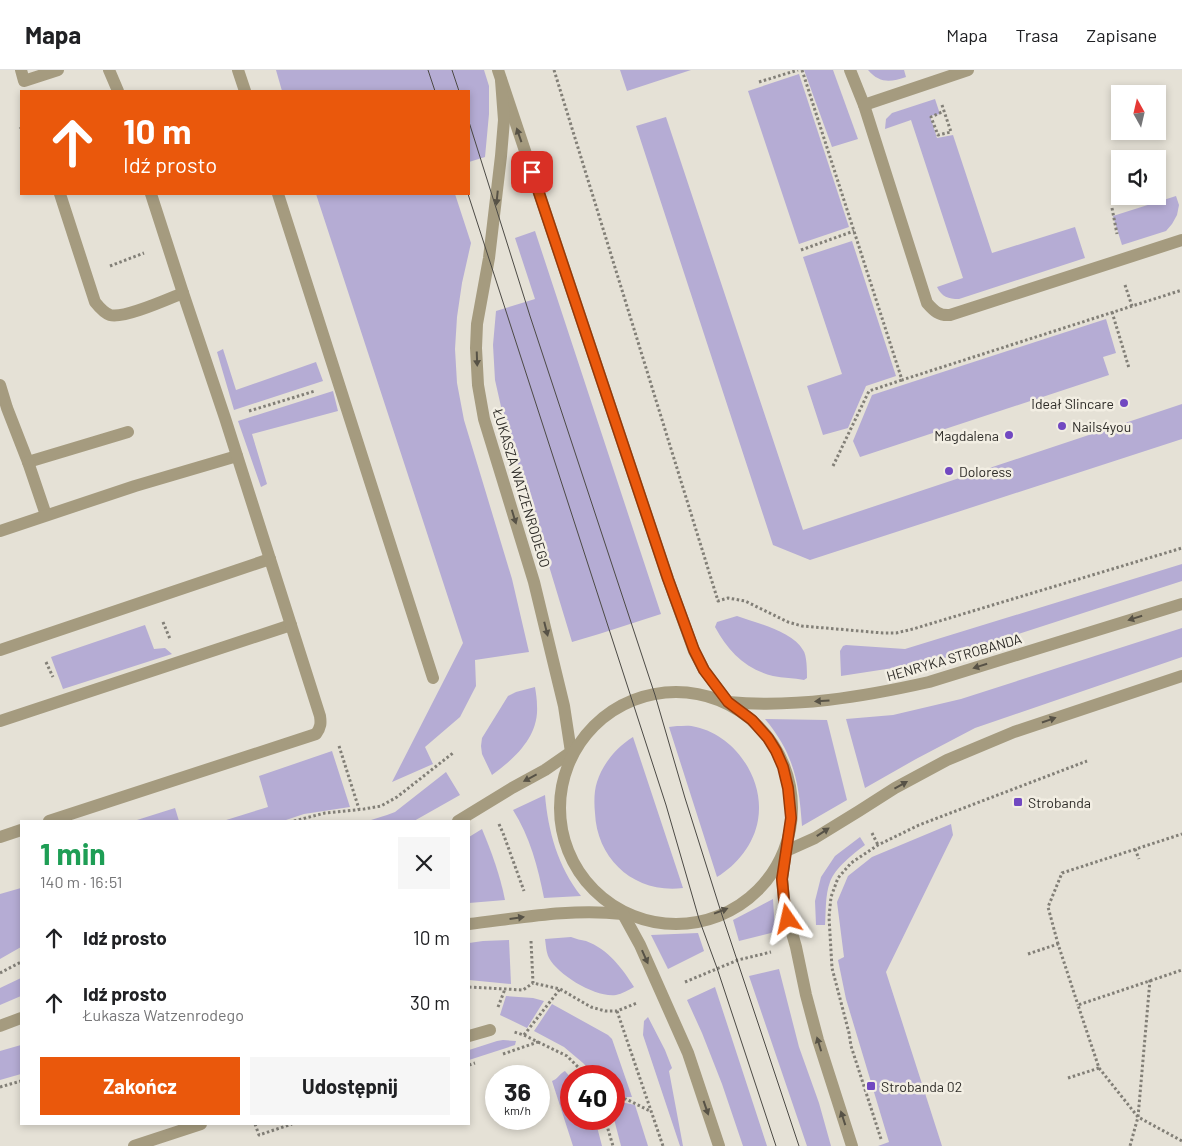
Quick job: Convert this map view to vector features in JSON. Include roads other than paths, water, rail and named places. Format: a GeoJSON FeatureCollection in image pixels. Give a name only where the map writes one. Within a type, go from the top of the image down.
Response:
{"type":"FeatureCollection","features":[{"type":"Feature","properties":{"kind":"street"},"geometry":{"type":"LineString","coordinates":[[24,81],[58,70]]}},
{"type":"Feature","properties":{"kind":"street"},"geometry":{"type":"LineString","coordinates":[[109,70],[118,90]]}},
{"type":"Feature","properties":{"kind":"street"},"geometry":{"type":"LineString","coordinates":[[238,70],[245,90]]}},
{"type":"Feature","properties":{"kind":"street"},"geometry":{"type":"LineString","coordinates":[[850,70],[864,105],[927,303],[937,313],[943,316],[950,315],[1182,240]]}},
{"type":"Feature","properties":{"kind":"street"},"geometry":{"type":"LineString","coordinates":[[864,105],[968,70]]}},
{"type":"Feature","properties":{"kind":"street","name":"ŁUKASZA WATZENRODEGO"},"geometry":{"type":"LineString","coordinates":[[499,75],[668,579],[694,650],[704,670],[728,702]]}},
{"type":"Feature","properties":{"kind":"street","name":"ŁUKASZA WATZENRODEGO"},"geometry":{"type":"LineString","coordinates":[[499,75],[504,120],[489,258],[477,324],[478,385],[484,419],[534,582],[564,706],[571,752]]}},
{"type":"Feature","properties":{"kind":"street"},"geometry":{"type":"LineString","coordinates":[[60,195],[95,302],[100,308],[110,315],[120,315],[182,293]]}},
{"type":"Feature","properties":{"kind":"street"},"geometry":{"type":"LineString","coordinates":[[52,820],[316,734],[321,724],[225,418],[182,293],[151,195]]}},
{"type":"Feature","properties":{"kind":"street"},"geometry":{"type":"LineString","coordinates":[[278,195],[434,678]]}},
{"type":"Feature","properties":{"kind":"street"},"geometry":{"type":"LineString","coordinates":[[0,386],[46,515]]}},
{"type":"Feature","properties":{"kind":"street"},"geometry":{"type":"LineString","coordinates":[[28,462],[128,432]]}},
{"type":"Feature","properties":{"kind":"street"},"geometry":{"type":"LineString","coordinates":[[0,531],[135,486],[236,456]]}},
{"type":"Feature","properties":{"kind":"street"},"geometry":{"type":"LineString","coordinates":[[0,650],[270,559]]}},
{"type":"Feature","properties":{"kind":"street","name":"HENRYKA STROBANDA"},"geometry":{"type":"LineString","coordinates":[[728,702],[755,705],[790,704],[833,701],[886,692],[928,682],[1182,604]]}},
{"type":"Feature","properties":{"kind":"street"},"geometry":{"type":"LineString","coordinates":[[0,721],[291,625]]}},
{"type":"Feature","properties":{"kind":"street"},"geometry":{"type":"LineString","coordinates":[[470,924],[570,912],[623,914],[647,921],[664,923],[699,919],[721,912],[740,904],[766,883],[786,851],[814,838],[895,788],[947,760],[1014,732],[1182,676]]}},
{"type":"Feature","properties":{"kind":"street"},"geometry":{"type":"LineString","coordinates":[[460,820],[571,752],[601,720],[632,702],[654,695],[694,694],[709,696],[728,702],[752,720],[768,738],[776,751],[783,767],[788,788],[791,818],[782,879],[784,900],[818,1040],[852,1146]]}},
{"type":"Feature","properties":{"kind":"street"},"geometry":{"type":"LineString","coordinates":[[571,752],[560,802],[561,829],[565,843],[578,871],[600,896],[623,914],[640,945],[688,1053],[719,1146]]}},
{"type":"Feature","properties":{"kind":"street"},"geometry":{"type":"LineString","coordinates":[[0,837],[20,830]]}},
{"type":"Feature","properties":{"kind":"street"},"geometry":{"type":"LineString","coordinates":[[0,1026],[20,1018]]}},
{"type":"Feature","properties":{"kind":"street"},"geometry":{"type":"LineString","coordinates":[[0,1031],[20,1026]]}},
{"type":"Feature","properties":{"kind":"street"},"geometry":{"type":"LineString","coordinates":[[470,1036],[490,1030]]}},
{"type":"Feature","properties":{"kind":"street"},"geometry":{"type":"LineString","coordinates":[[134,1146],[199,1125]]}},
{"type":"Feature","properties":{"kind":"tram line"},"geometry":{"type":"LineString","coordinates":[[428,70],[435,90]]}},
{"type":"Feature","properties":{"kind":"tram line"},"geometry":{"type":"LineString","coordinates":[[452,70],[459,90]]}},
{"type":"Feature","properties":{"kind":"tram line"},"geometry":{"type":"LineString","coordinates":[[470,125],[530,316],[655,695],[721,912],[799,1146]]}},
{"type":"Feature","properties":{"kind":"tram line"},"geometry":{"type":"LineString","coordinates":[[468,195],[666,805],[699,919],[776,1146]]}},
{"type":"Feature","properties":{"kind":"place","name":"Ideał Slincare"},"geometry":{"type":"Point","coordinates":[1124,403]}},
{"type":"Feature","properties":{"kind":"place","name":"Nails4you"},"geometry":{"type":"Point","coordinates":[1062,426]}},
{"type":"Feature","properties":{"kind":"place","name":"Magdalena"},"geometry":{"type":"Point","coordinates":[1009,435]}},
{"type":"Feature","properties":{"kind":"place","name":"Doloress"},"geometry":{"type":"Point","coordinates":[949,471]}},
{"type":"Feature","properties":{"kind":"place","name":"Strobanda"},"geometry":{"type":"Point","coordinates":[1018,802]}},
{"type":"Feature","properties":{"kind":"place","name":"Strobanda 02"},"geometry":{"type":"Point","coordinates":[871,1086]}}]}
